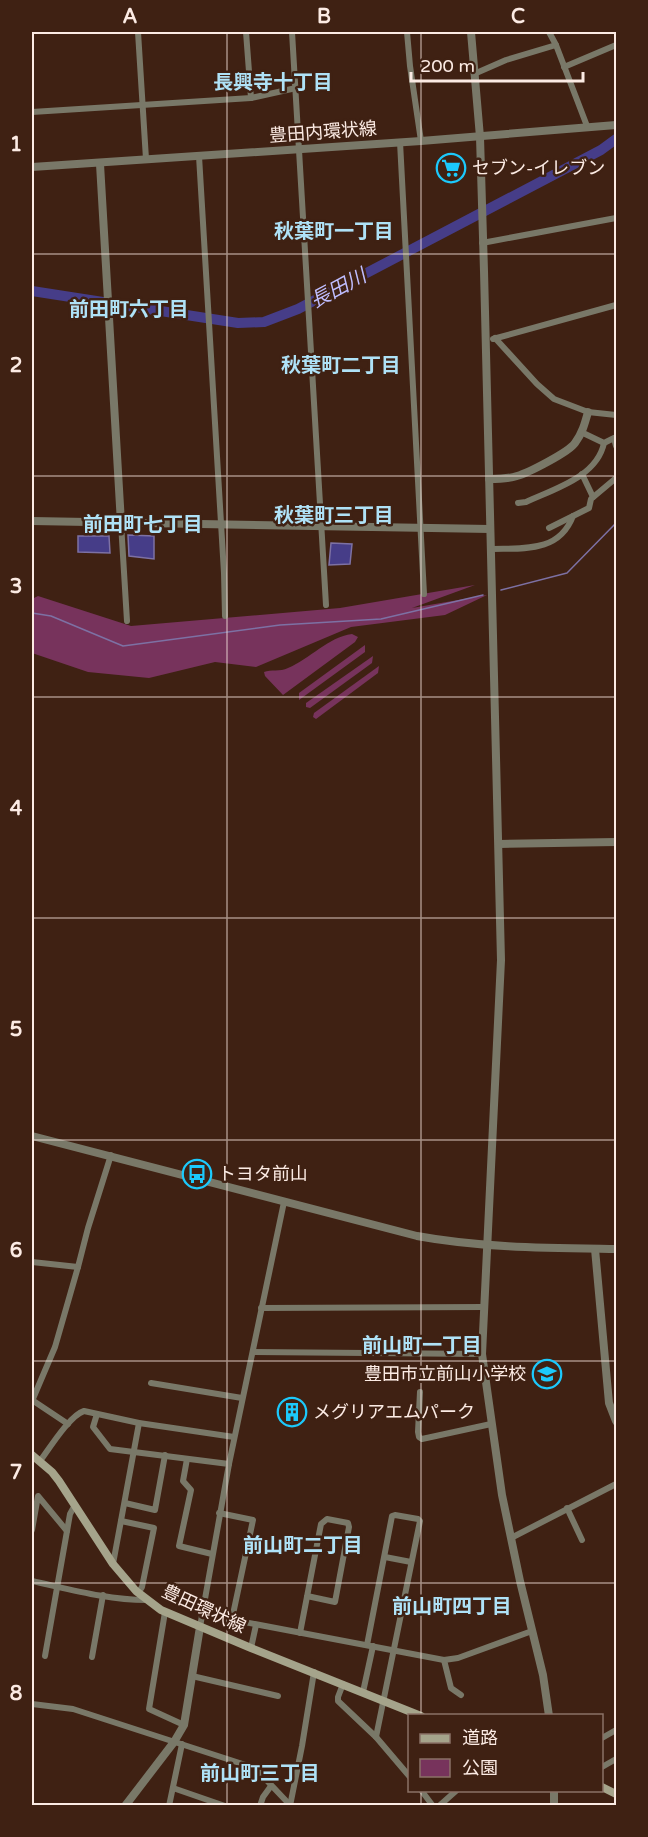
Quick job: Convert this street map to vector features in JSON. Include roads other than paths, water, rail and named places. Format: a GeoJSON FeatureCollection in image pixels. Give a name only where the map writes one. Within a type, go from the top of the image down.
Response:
{"type":"FeatureCollection","features":[{"type":"Feature","properties":{"kind":"main road","name":"豊田環状線"},"geometry":{"type":"LineString","coordinates":[[32,1455],[52,1473],[113,1564],[146,1600],[165,1612],[200,1627],[416,1714]]}},
{"type":"Feature","properties":{"kind":"street"},"geometry":{"type":"LineString","coordinates":[[138,32],[146,159]]}},
{"type":"Feature","properties":{"kind":"street"},"geometry":{"type":"LineString","coordinates":[[246,32],[251,98]]}},
{"type":"Feature","properties":{"kind":"street"},"geometry":{"type":"LineString","coordinates":[[292,32],[326,605]]}},
{"type":"Feature","properties":{"kind":"street"},"geometry":{"type":"LineString","coordinates":[[407,32],[421,141]]}},
{"type":"Feature","properties":{"kind":"street"},"geometry":{"type":"LineString","coordinates":[[471,32],[480,137],[501,960],[482,1354],[491,1424],[511,1538],[543,1675],[549,1714]]}},
{"type":"Feature","properties":{"kind":"street"},"geometry":{"type":"LineString","coordinates":[[549,32],[586,126]]}},
{"type":"Feature","properties":{"kind":"street"},"geometry":{"type":"LineString","coordinates":[[474,74],[506,60],[556,45]]}},
{"type":"Feature","properties":{"kind":"street"},"geometry":{"type":"LineString","coordinates":[[564,67],[616,45]]}},
{"type":"Feature","properties":{"kind":"street"},"geometry":{"type":"LineString","coordinates":[[32,112],[251,98],[296,88]]}},
{"type":"Feature","properties":{"kind":"street","name":"豊田内環状線"},"geometry":{"type":"LineString","coordinates":[[32,167],[480,137],[616,125]]}},
{"type":"Feature","properties":{"kind":"street"},"geometry":{"type":"LineString","coordinates":[[400,142],[424,594]]}},
{"type":"Feature","properties":{"kind":"street"},"geometry":{"type":"LineString","coordinates":[[199,156],[225,616]]}},
{"type":"Feature","properties":{"kind":"street"},"geometry":{"type":"LineString","coordinates":[[100,164],[127,621]]}},
{"type":"Feature","properties":{"kind":"street"},"geometry":{"type":"LineString","coordinates":[[482,243],[616,218]]}},
{"type":"Feature","properties":{"kind":"street"},"geometry":{"type":"LineString","coordinates":[[485,340],[616,305]]}},
{"type":"Feature","properties":{"kind":"street"},"geometry":{"type":"LineString","coordinates":[[495,338],[505,351],[554,399],[588,412],[616,415]]}},
{"type":"Feature","properties":{"kind":"street"},"geometry":{"type":"LineString","coordinates":[[489,479],[520,476],[560,456],[575,444],[588,412]]}},
{"type":"Feature","properties":{"kind":"street"},"geometry":{"type":"LineString","coordinates":[[581,432],[604,442],[614,438],[616,446]]}},
{"type":"Feature","properties":{"kind":"street"},"geometry":{"type":"LineString","coordinates":[[518,503],[526,502],[582,474],[595,464],[603,450],[604,442]]}},
{"type":"Feature","properties":{"kind":"street"},"geometry":{"type":"LineString","coordinates":[[582,474],[593,497]]}},
{"type":"Feature","properties":{"kind":"street"},"geometry":{"type":"LineString","coordinates":[[549,528],[589,508],[593,497],[616,478]]}},
{"type":"Feature","properties":{"kind":"street"},"geometry":{"type":"LineString","coordinates":[[491,549],[535,548],[549,544],[569,525],[573,516]]}},
{"type":"Feature","properties":{"kind":"street"},"geometry":{"type":"LineString","coordinates":[[32,521],[490,530]]}},
{"type":"Feature","properties":{"kind":"street"},"geometry":{"type":"LineString","coordinates":[[499,844],[616,842]]}},
{"type":"Feature","properties":{"kind":"street"},"geometry":{"type":"LineString","coordinates":[[32,1136],[417,1236],[486,1246],[616,1249]]}},
{"type":"Feature","properties":{"kind":"street"},"geometry":{"type":"LineString","coordinates":[[68,1424],[32,1401],[55,1347],[111,1155]]}},
{"type":"Feature","properties":{"kind":"street"},"geometry":{"type":"LineString","coordinates":[[169,1806],[219,1513],[284,1202]]}},
{"type":"Feature","properties":{"kind":"street"},"geometry":{"type":"LineString","coordinates":[[595,1249],[609,1403],[616,1421]]}},
{"type":"Feature","properties":{"kind":"street"},"geometry":{"type":"LineString","coordinates":[[32,1262],[78,1267]]}},
{"type":"Feature","properties":{"kind":"street"},"geometry":{"type":"LineString","coordinates":[[261,1308],[484,1307]]}},
{"type":"Feature","properties":{"kind":"street"},"geometry":{"type":"LineString","coordinates":[[253,1352],[482,1354]]}},
{"type":"Feature","properties":{"kind":"street"},"geometry":{"type":"LineString","coordinates":[[151,1383],[242,1398]]}},
{"type":"Feature","properties":{"kind":"street"},"geometry":{"type":"LineString","coordinates":[[420,1392],[418,1432],[419,1437],[423,1439],[491,1424]]}},
{"type":"Feature","properties":{"kind":"street"},"geometry":{"type":"LineString","coordinates":[[40,1461],[68,1424],[78,1413],[84,1412],[139,1423],[234,1437]]}},
{"type":"Feature","properties":{"kind":"street"},"geometry":{"type":"LineString","coordinates":[[97,1414],[93,1427],[110,1449],[229,1464]]}},
{"type":"Feature","properties":{"kind":"street"},"geometry":{"type":"LineString","coordinates":[[113,1564],[139,1423]]}},
{"type":"Feature","properties":{"kind":"street"},"geometry":{"type":"LineString","coordinates":[[125,1503],[155,1510],[165,1455]]}},
{"type":"Feature","properties":{"kind":"street"},"geometry":{"type":"LineString","coordinates":[[187,1459],[183,1481],[192,1490],[179,1546],[212,1554]]}},
{"type":"Feature","properties":{"kind":"street"},"geometry":{"type":"LineString","coordinates":[[511,1538],[616,1484]]}},
{"type":"Feature","properties":{"kind":"street"},"geometry":{"type":"LineString","coordinates":[[32,1492],[67,1531]]}},
{"type":"Feature","properties":{"kind":"street"},"geometry":{"type":"LineString","coordinates":[[32,1530],[38,1496]]}},
{"type":"Feature","properties":{"kind":"street"},"geometry":{"type":"LineString","coordinates":[[45,1656],[70,1514],[75,1505]]}},
{"type":"Feature","properties":{"kind":"street"},"geometry":{"type":"LineString","coordinates":[[567,1508],[582,1540]]}},
{"type":"Feature","properties":{"kind":"street"},"geometry":{"type":"LineString","coordinates":[[219,1513],[253,1520],[232,1619]]}},
{"type":"Feature","properties":{"kind":"street"},"geometry":{"type":"LineString","coordinates":[[363,1692],[392,1516],[418,1519],[420,1521],[376,1737]]}},
{"type":"Feature","properties":{"kind":"street"},"geometry":{"type":"LineString","coordinates":[[300,1633],[307,1596],[321,1524],[327,1519],[348,1523],[335,1602],[307,1596]]}},
{"type":"Feature","properties":{"kind":"street"},"geometry":{"type":"LineString","coordinates":[[121,1521],[154,1528],[142,1587],[138,1593]]}},
{"type":"Feature","properties":{"kind":"street"},"geometry":{"type":"LineString","coordinates":[[385,1557],[411,1562]]}},
{"type":"Feature","properties":{"kind":"street"},"geometry":{"type":"LineString","coordinates":[[32,1581],[104,1595],[146,1600]]}},
{"type":"Feature","properties":{"kind":"street"},"geometry":{"type":"LineString","coordinates":[[92,1657],[104,1595]]}},
{"type":"Feature","properties":{"kind":"street"},"geometry":{"type":"LineString","coordinates":[[165,1612],[149,1709],[184,1725]]}},
{"type":"Feature","properties":{"kind":"street"},"geometry":{"type":"LineString","coordinates":[[202,1614],[444,1660],[458,1658],[496,1642],[532,1631]]}},
{"type":"Feature","properties":{"kind":"street"},"geometry":{"type":"LineString","coordinates":[[251,1648],[256,1624]]}},
{"type":"Feature","properties":{"kind":"street"},"geometry":{"type":"LineString","coordinates":[[444,1660],[451,1688],[461,1695]]}},
{"type":"Feature","properties":{"kind":"street"},"geometry":{"type":"LineString","coordinates":[[290,1805],[314,1672]]}},
{"type":"Feature","properties":{"kind":"street"},"geometry":{"type":"LineString","coordinates":[[192,1676],[278,1696]]}},
{"type":"Feature","properties":{"kind":"street"},"geometry":{"type":"LineString","coordinates":[[343,1684],[338,1701],[376,1737],[408,1775]]}},
{"type":"Feature","properties":{"kind":"street"},"geometry":{"type":"LineString","coordinates":[[32,1704],[74,1709],[255,1768],[290,1805]]}},
{"type":"Feature","properties":{"kind":"street"},"geometry":{"type":"LineString","coordinates":[[125,1806],[178,1743]]}},
{"type":"Feature","properties":{"kind":"street"},"geometry":{"type":"LineString","coordinates":[[260,1806],[263,1797],[272,1786]]}},
{"type":"Feature","properties":{"kind":"street"},"geometry":{"type":"LineString","coordinates":[[173,1788],[225,1806]]}},
{"type":"Feature","properties":{"kind":"street"},"geometry":{"type":"LineString","coordinates":[[422,1792],[434,1806]]}},
{"type":"Feature","properties":{"kind":"street"},"geometry":{"type":"LineString","coordinates":[[439,1806],[457,1792]]}},
{"type":"Feature","properties":{"kind":"waterway","name":"長田川"},"geometry":{"type":"LineString","coordinates":[[32,291],[238,323],[264,322],[298,309],[601,150],[616,139]]}},
{"type":"Feature","properties":{"kind":"waterway"},"geometry":{"type":"LineString","coordinates":[[501,590],[567,573],[616,523]]}},
{"type":"Feature","properties":{"kind":"waterway"},"geometry":{"type":"LineString","coordinates":[[32,613],[51,616],[123,646],[280,625],[381,619],[483,595]]}},
{"type":"Feature","properties":{"kind":"place","name":"セブン-イレブン"},"geometry":{"type":"Point","coordinates":[451,168]}},
{"type":"Feature","properties":{"kind":"place","name":"トヨタ前山"},"geometry":{"type":"Point","coordinates":[197,1174]}},
{"type":"Feature","properties":{"kind":"place","name":"豊田市立前山小学校"},"geometry":{"type":"Point","coordinates":[547,1374]}},
{"type":"Feature","properties":{"kind":"place","name":"メグリアエムパーク"},"geometry":{"type":"Point","coordinates":[292,1412]}},
{"type":"Feature","properties":{"kind":"district","name":"長興寺十丁目"},"geometry":{"type":"Point","coordinates":[273,82]}},
{"type":"Feature","properties":{"kind":"district","name":"秋葉町一丁目"},"geometry":{"type":"Point","coordinates":[334,231]}},
{"type":"Feature","properties":{"kind":"district","name":"前田町六丁目"},"geometry":{"type":"Point","coordinates":[129,309]}},
{"type":"Feature","properties":{"kind":"district","name":"秋葉町二丁目"},"geometry":{"type":"Point","coordinates":[341,365]}},
{"type":"Feature","properties":{"kind":"district","name":"秋葉町三丁目"},"geometry":{"type":"Point","coordinates":[334,515]}},
{"type":"Feature","properties":{"kind":"district","name":"前田町七丁目"},"geometry":{"type":"Point","coordinates":[143,524]}},
{"type":"Feature","properties":{"kind":"district","name":"前山町一丁目"},"geometry":{"type":"Point","coordinates":[422,1345]}},
{"type":"Feature","properties":{"kind":"district","name":"前山町二丁目"},"geometry":{"type":"Point","coordinates":[303,1545]}},
{"type":"Feature","properties":{"kind":"district","name":"前山町四丁目"},"geometry":{"type":"Point","coordinates":[452,1606]}},
{"type":"Feature","properties":{"kind":"district","name":"前山町三丁目"},"geometry":{"type":"Point","coordinates":[260,1773]}}]}
